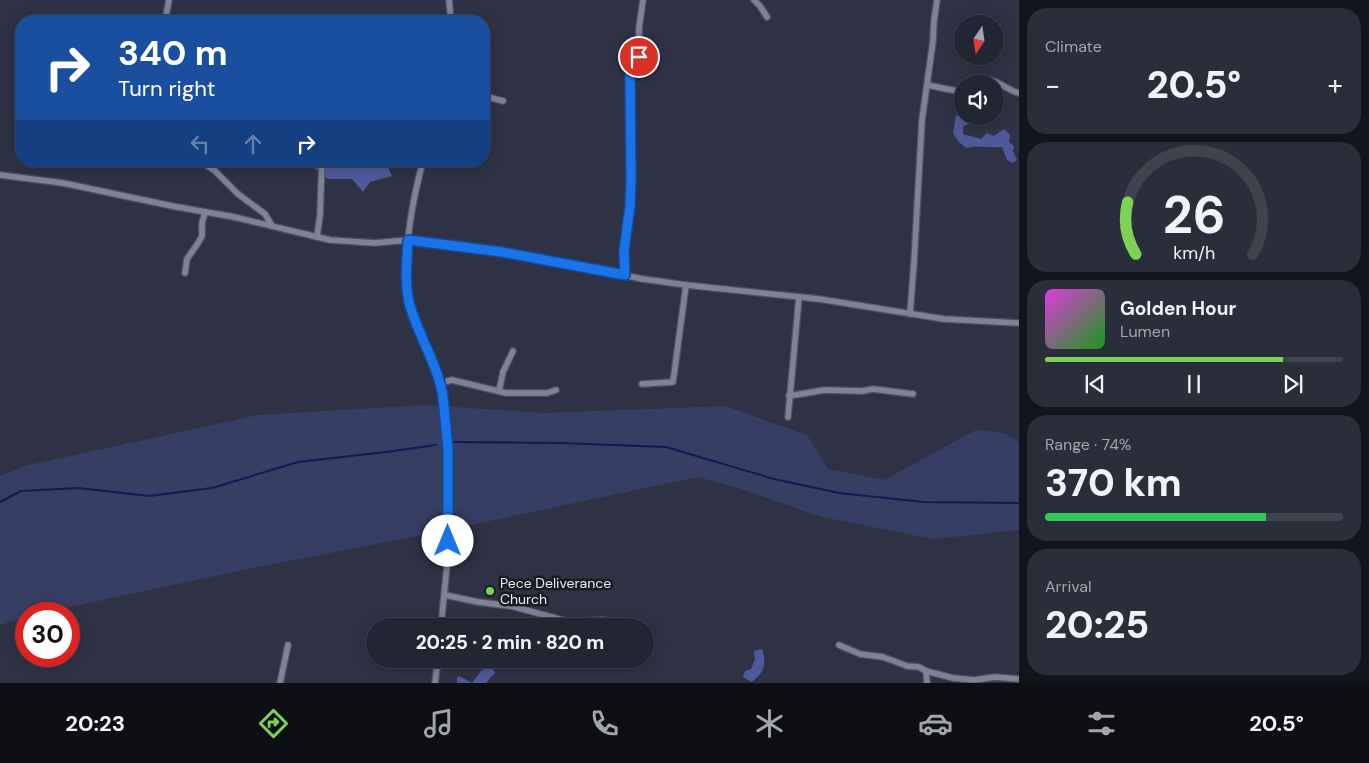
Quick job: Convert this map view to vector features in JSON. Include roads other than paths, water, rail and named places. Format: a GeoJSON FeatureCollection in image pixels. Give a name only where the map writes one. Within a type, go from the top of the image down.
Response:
{"type":"FeatureCollection","features":[{"type":"Feature","properties":{"kind":"street"},"geometry":{"type":"LineString","coordinates":[[166,15],[169,0]]}},
{"type":"Feature","properties":{"kind":"street"},"geometry":{"type":"LineString","coordinates":[[449,0],[450,15]]}},
{"type":"Feature","properties":{"kind":"street"},"geometry":{"type":"LineString","coordinates":[[625,275],[624,251],[630,206],[631,179],[630,78],[639,57],[639,28],[643,0]]}},
{"type":"Feature","properties":{"kind":"street"},"geometry":{"type":"LineString","coordinates":[[754,0],[768,17]]}},
{"type":"Feature","properties":{"kind":"street"},"geometry":{"type":"LineString","coordinates":[[910,314],[922,120],[937,0]]}},
{"type":"Feature","properties":{"kind":"street"},"geometry":{"type":"LineString","coordinates":[[927,85],[954,90]]}},
{"type":"Feature","properties":{"kind":"street"},"geometry":{"type":"LineString","coordinates":[[1004,86],[1019,93]]}},
{"type":"Feature","properties":{"kind":"street"},"geometry":{"type":"LineString","coordinates":[[490,98],[503,101]]}},
{"type":"Feature","properties":{"kind":"street"},"geometry":{"type":"LineString","coordinates":[[209,167],[238,194],[265,214],[272,226]]}},
{"type":"Feature","properties":{"kind":"street"},"geometry":{"type":"LineString","coordinates":[[317,237],[322,167]]}},
{"type":"Feature","properties":{"kind":"street"},"geometry":{"type":"LineString","coordinates":[[423,167],[408,240],[407,278],[410,305],[440,383],[444,411],[448,458],[448,555],[443,618]]}},
{"type":"Feature","properties":{"kind":"street"},"geometry":{"type":"LineString","coordinates":[[0,175],[62,183],[147,201],[234,216],[317,237],[337,240],[375,243],[408,240],[502,252],[686,285],[819,299],[944,319],[1019,324]]}},
{"type":"Feature","properties":{"kind":"street"},"geometry":{"type":"LineString","coordinates":[[185,273],[185,263],[202,236],[202,223],[205,212]]}},
{"type":"Feature","properties":{"kind":"street"},"geometry":{"type":"LineString","coordinates":[[642,384],[674,382],[686,285]]}},
{"type":"Feature","properties":{"kind":"street"},"geometry":{"type":"LineString","coordinates":[[788,416],[799,297]]}},
{"type":"Feature","properties":{"kind":"street"},"geometry":{"type":"LineString","coordinates":[[499,391],[503,372],[513,351]]}},
{"type":"Feature","properties":{"kind":"street"},"geometry":{"type":"LineString","coordinates":[[440,383],[456,380],[506,393],[546,393],[556,390]]}},
{"type":"Feature","properties":{"kind":"street"},"geometry":{"type":"LineString","coordinates":[[789,396],[824,390],[859,391],[873,389],[914,394]]}},
{"type":"Feature","properties":{"kind":"street"},"geometry":{"type":"LineString","coordinates":[[445,595],[478,602],[512,606],[556,618]]}},
{"type":"Feature","properties":{"kind":"street"},"geometry":{"type":"LineString","coordinates":[[280,683],[288,645]]}},
{"type":"Feature","properties":{"kind":"street"},"geometry":{"type":"LineString","coordinates":[[839,645],[860,654],[883,657],[907,666],[919,667],[926,672],[953,678],[974,681],[995,677],[1019,678]]}},
{"type":"Feature","properties":{"kind":"street"},"geometry":{"type":"LineString","coordinates":[[435,683],[437,668]]}},
{"type":"Feature","properties":{"kind":"street"},"geometry":{"type":"LineString","coordinates":[[926,672],[927,683]]}},
{"type":"Feature","properties":{"kind":"waterway"},"geometry":{"type":"LineString","coordinates":[[448,442],[560,443],[666,447],[774,479],[839,493],[924,502],[1019,503]]}},
{"type":"Feature","properties":{"kind":"waterway"},"geometry":{"type":"LineString","coordinates":[[0,502],[21,491],[78,488],[149,496],[212,488],[298,462],[436,445]]}},
{"type":"Feature","properties":{"kind":"place","name":"Pece Deliverance Church"},"geometry":{"type":"Point","coordinates":[490,591]}}]}
